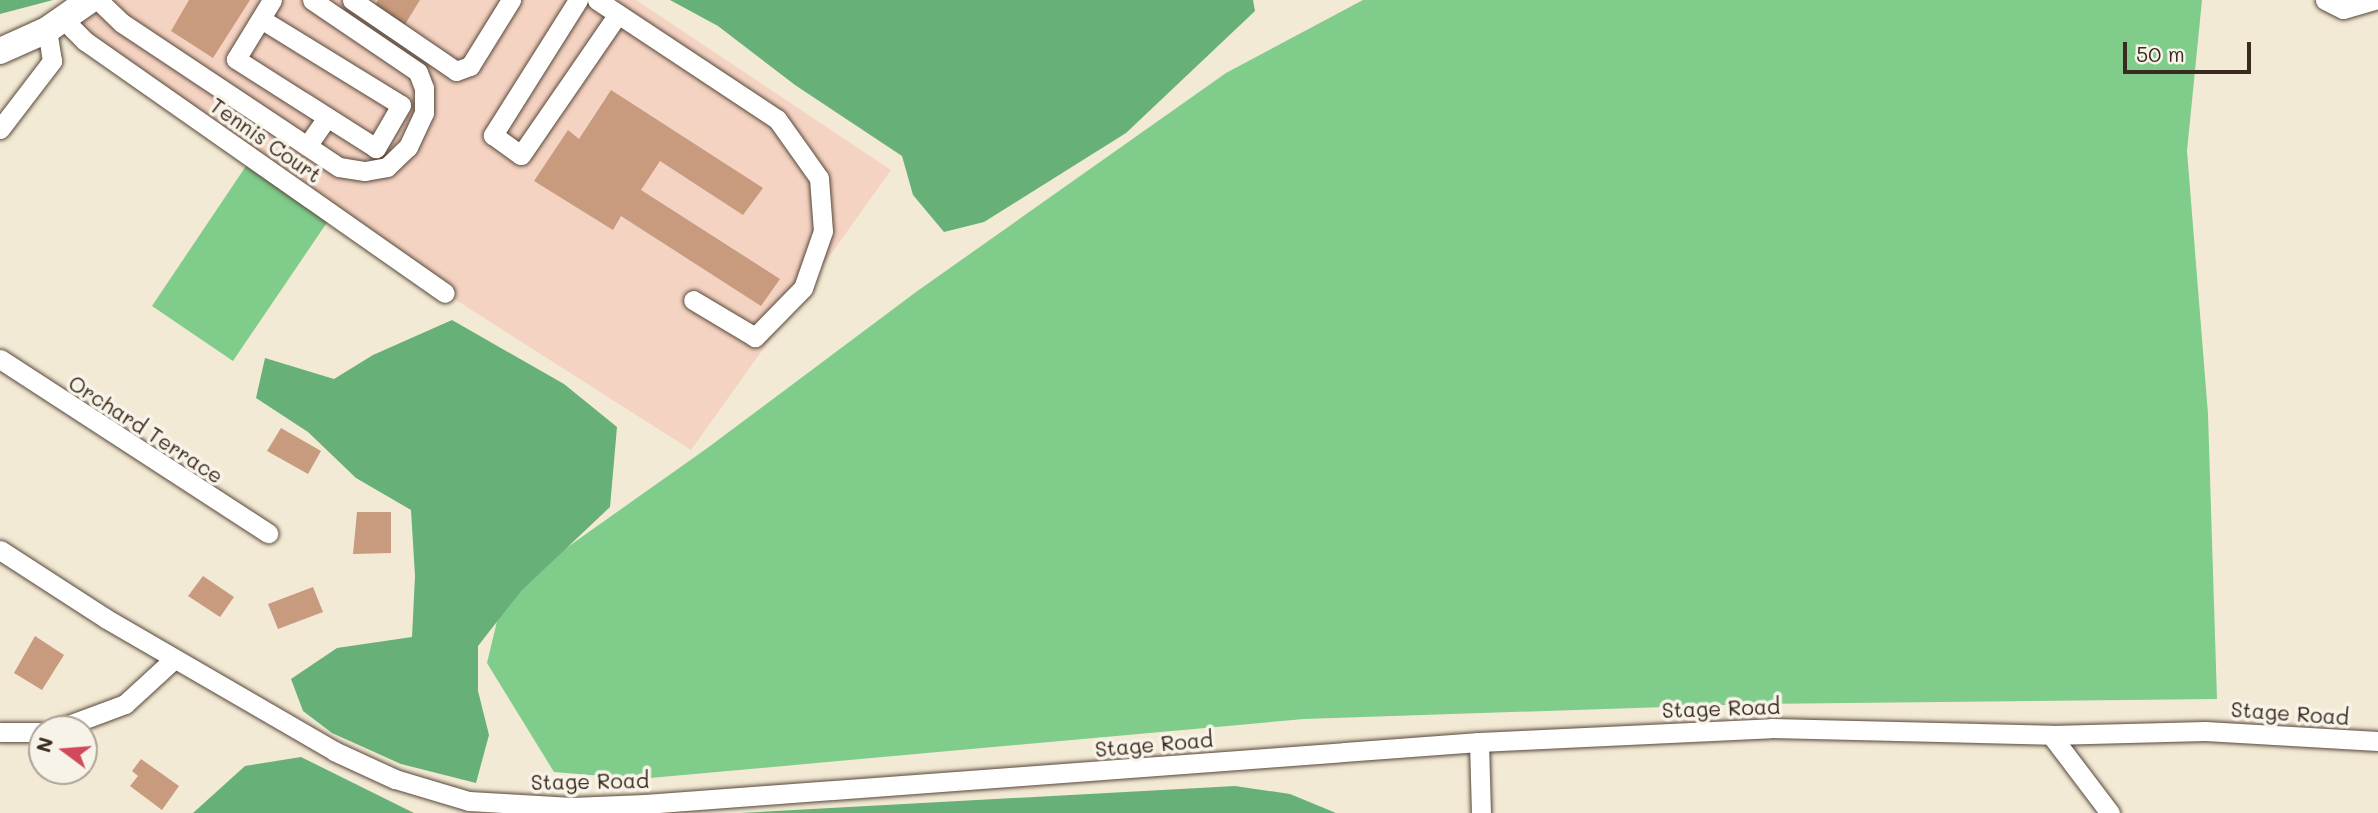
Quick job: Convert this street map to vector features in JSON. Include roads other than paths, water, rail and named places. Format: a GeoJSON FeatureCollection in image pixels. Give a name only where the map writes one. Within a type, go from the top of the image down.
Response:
{"type":"FeatureCollection","features":[{"type":"Feature","properties":{"kind":"main road"},"geometry":{"type":"LineString","coordinates":[[0,51],[56,25],[90,0]]}},
{"type":"Feature","properties":{"kind":"street"},"geometry":{"type":"LineString","coordinates":[[98,0],[122,23],[339,167],[365,171],[387,167],[408,147],[424,113],[424,88],[418,72],[312,0]]}},
{"type":"Feature","properties":{"kind":"street"},"geometry":{"type":"LineString","coordinates":[[261,19],[401,105],[376,148],[236,59],[272,0]]}},
{"type":"Feature","properties":{"kind":"street"},"geometry":{"type":"LineString","coordinates":[[352,0],[456,71],[470,66],[511,0]]}},
{"type":"Feature","properties":{"kind":"street"},"geometry":{"type":"LineString","coordinates":[[578,0],[494,135],[521,155],[618,14]]}},
{"type":"Feature","properties":{"kind":"street"},"geometry":{"type":"LineString","coordinates":[[597,0],[777,118],[819,178],[822,231],[803,288],[755,337],[693,300]]}},
{"type":"Feature","properties":{"kind":"street"},"geometry":{"type":"LineString","coordinates":[[2325,0],[2343,9],[2375,0]]}},
{"type":"Feature","properties":{"kind":"street"},"geometry":{"type":"LineString","coordinates":[[0,129],[52,61],[56,25]]}},
{"type":"Feature","properties":{"kind":"street","name":"Tennis Court"},"geometry":{"type":"LineString","coordinates":[[56,25],[85,41],[444,293]]}},
{"type":"Feature","properties":{"kind":"street"},"geometry":{"type":"LineString","coordinates":[[307,146],[327,117]]}},
{"type":"Feature","properties":{"kind":"street","name":"Orchard Terrace"},"geometry":{"type":"LineString","coordinates":[[0,359],[268,533]]}},
{"type":"Feature","properties":{"kind":"street","name":"Stage Road"},"geometry":{"type":"LineString","coordinates":[[0,550],[174,659],[334,751],[395,779],[468,807],[645,804],[1479,742],[1771,728],[2051,735],[2206,731],[2378,741]]}},
{"type":"Feature","properties":{"kind":"street"},"geometry":{"type":"LineString","coordinates":[[96,715],[125,704],[174,659]]}},
{"type":"Feature","properties":{"kind":"street"},"geometry":{"type":"LineString","coordinates":[[0,732],[28,732]]}},
{"type":"Feature","properties":{"kind":"street"},"geometry":{"type":"LineString","coordinates":[[2051,735],[2110,813]]}},
{"type":"Feature","properties":{"kind":"street"},"geometry":{"type":"LineString","coordinates":[[1479,742],[1481,813]]}}]}
